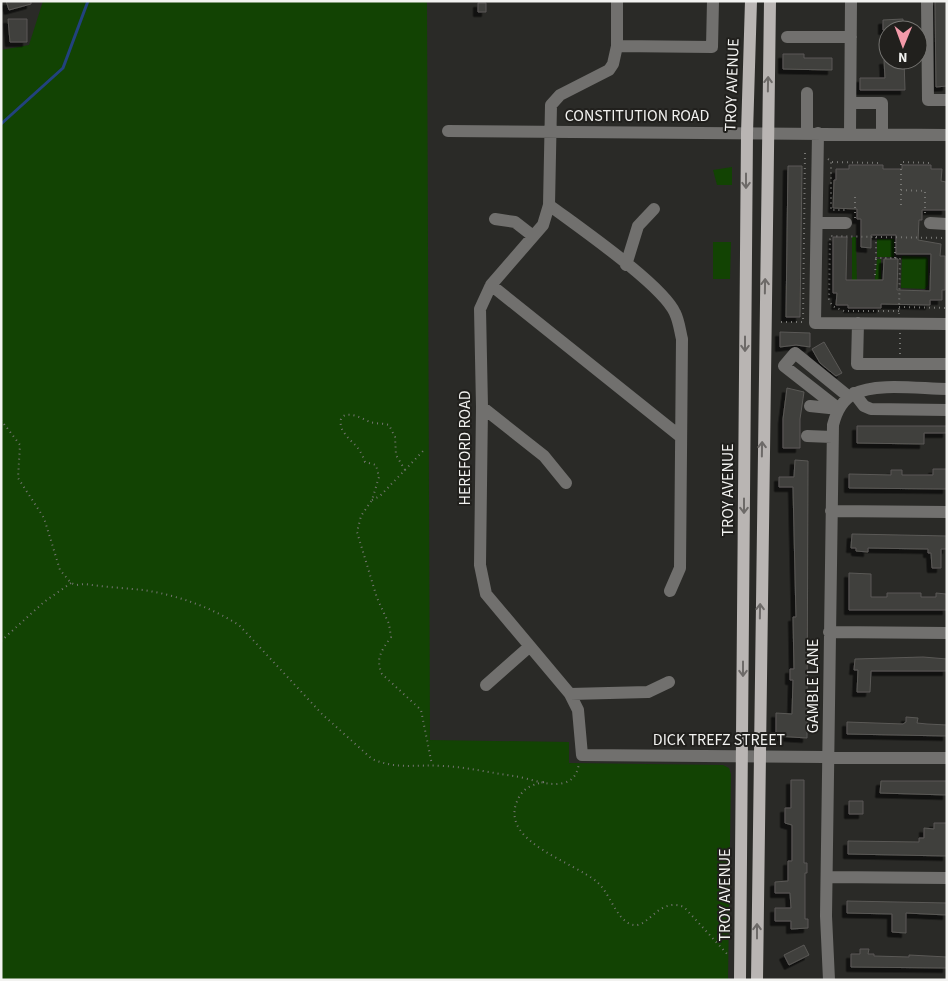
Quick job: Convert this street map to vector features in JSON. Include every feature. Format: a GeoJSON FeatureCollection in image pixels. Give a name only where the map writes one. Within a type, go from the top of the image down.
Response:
{"type":"FeatureCollection","features":[{"type":"Feature","properties":{"kind":"main road","name":"TROY AVENUE"},"geometry":{"type":"LineString","coordinates":[[740,980],[747,133],[751,1]]}},
{"type":"Feature","properties":{"kind":"main road","name":"TROY AVENUE"},"geometry":{"type":"LineString","coordinates":[[757,980],[758,756],[770,1]]}},
{"type":"Feature","properties":{"kind":"street"},"geometry":{"type":"LineString","coordinates":[[617,1],[617,46],[712,47],[713,1]]}},
{"type":"Feature","properties":{"kind":"street"},"geometry":{"type":"LineString","coordinates":[[850,134],[851,1]]}},
{"type":"Feature","properties":{"kind":"street"},"geometry":{"type":"LineString","coordinates":[[927,1],[928,100],[947,100]]}},
{"type":"Feature","properties":{"kind":"street"},"geometry":{"type":"LineString","coordinates":[[787,37],[851,37]]}},
{"type":"Feature","properties":{"kind":"street","name":"HEREFORD ROAD"},"geometry":{"type":"LineString","coordinates":[[582,755],[578,710],[570,694],[486,594],[480,565],[482,407],[480,309],[490,286],[543,225],[549,205],[549,132],[550,112],[554,99],[609,70],[614,64],[617,46]]}},
{"type":"Feature","properties":{"kind":"street"},"geometry":{"type":"LineString","coordinates":[[807,93],[812,133],[816,223],[816,323],[858,323],[900,317],[947,324]]}},
{"type":"Feature","properties":{"kind":"street"},"geometry":{"type":"LineString","coordinates":[[851,103],[882,103],[882,134]]}},
{"type":"Feature","properties":{"kind":"street","name":"CONSTITUTION ROAD"},"geometry":{"type":"LineString","coordinates":[[448,131],[947,134]]}},
{"type":"Feature","properties":{"kind":"street"},"geometry":{"type":"LineString","coordinates":[[549,205],[626,264],[658,292],[675,312],[682,340],[680,568],[670,591]]}},
{"type":"Feature","properties":{"kind":"street"},"geometry":{"type":"LineString","coordinates":[[626,264],[638,226],[654,209]]}},
{"type":"Feature","properties":{"kind":"street"},"geometry":{"type":"LineString","coordinates":[[495,219],[515,222],[533,236]]}},
{"type":"Feature","properties":{"kind":"street"},"geometry":{"type":"LineString","coordinates":[[927,221],[947,224]]}},
{"type":"Feature","properties":{"kind":"street"},"geometry":{"type":"LineString","coordinates":[[816,223],[846,223]]}},
{"type":"Feature","properties":{"kind":"street"},"geometry":{"type":"LineString","coordinates":[[490,286],[681,437]]}},
{"type":"Feature","properties":{"kind":"street"},"geometry":{"type":"LineString","coordinates":[[858,323],[857,364],[947,364]]}},
{"type":"Feature","properties":{"kind":"street"},"geometry":{"type":"LineString","coordinates":[[839,409],[784,366],[795,353],[864,406],[871,409],[947,410]]}},
{"type":"Feature","properties":{"kind":"street"},"geometry":{"type":"LineString","coordinates":[[851,395],[884,388],[947,389]]}},
{"type":"Feature","properties":{"kind":"street"},"geometry":{"type":"LineString","coordinates":[[923,389],[923,410]]}},
{"type":"Feature","properties":{"kind":"street","name":"GAMBLE LANE"},"geometry":{"type":"LineString","coordinates":[[829,980],[827,877],[832,437],[834,420],[839,409],[851,395]]}},
{"type":"Feature","properties":{"kind":"street"},"geometry":{"type":"LineString","coordinates":[[810,406],[839,409]]}},
{"type":"Feature","properties":{"kind":"street"},"geometry":{"type":"LineString","coordinates":[[482,407],[544,456],[566,483]]}},
{"type":"Feature","properties":{"kind":"street"},"geometry":{"type":"LineString","coordinates":[[808,436],[832,437]]}},
{"type":"Feature","properties":{"kind":"street"},"geometry":{"type":"LineString","coordinates":[[831,511],[947,512]]}},
{"type":"Feature","properties":{"kind":"street"},"geometry":{"type":"LineString","coordinates":[[829,632],[947,634]]}},
{"type":"Feature","properties":{"kind":"street"},"geometry":{"type":"LineString","coordinates":[[486,685],[529,647]]}},
{"type":"Feature","properties":{"kind":"street"},"geometry":{"type":"LineString","coordinates":[[570,694],[648,692],[669,682]]}},
{"type":"Feature","properties":{"kind":"street","name":"DICK TREFZ STREET"},"geometry":{"type":"LineString","coordinates":[[582,755],[947,758]]}},
{"type":"Feature","properties":{"kind":"street"},"geometry":{"type":"LineString","coordinates":[[827,877],[947,878]]}},
{"type":"Feature","properties":{"kind":"path"},"geometry":{"type":"LineString","coordinates":[[780,322],[803,322],[805,153],[811,148]]}},
{"type":"Feature","properties":{"kind":"path"},"geometry":{"type":"LineString","coordinates":[[825,155],[831,162],[831,210],[848,210]]}},
{"type":"Feature","properties":{"kind":"path"},"geometry":{"type":"LineString","coordinates":[[831,162],[879,163]]}},
{"type":"Feature","properties":{"kind":"path"},"geometry":{"type":"LineString","coordinates":[[901,204],[901,162],[931,163]]}},
{"type":"Feature","properties":{"kind":"path"},"geometry":{"type":"LineString","coordinates":[[901,190],[925,190],[927,221]]}},
{"type":"Feature","properties":{"kind":"path"},"geometry":{"type":"LineString","coordinates":[[900,317],[844,311],[835,308],[830,302],[830,236],[947,238]]}},
{"type":"Feature","properties":{"kind":"path"},"geometry":{"type":"LineString","coordinates":[[875,275],[876,237]]}},
{"type":"Feature","properties":{"kind":"path"},"geometry":{"type":"LineString","coordinates":[[895,238],[895,258]]}},
{"type":"Feature","properties":{"kind":"path"},"geometry":{"type":"LineString","coordinates":[[876,258],[900,258],[900,364]]}},
{"type":"Feature","properties":{"kind":"path"},"geometry":{"type":"LineString","coordinates":[[899,307],[947,308]]}},
{"type":"Feature","properties":{"kind":"path"},"geometry":{"type":"LineString","coordinates":[[372,500],[379,477],[376,465],[365,462],[356,444],[343,432],[342,418],[346,415],[353,416],[370,422],[389,425],[395,437],[396,455],[405,470]]}},
{"type":"Feature","properties":{"kind":"path"},"geometry":{"type":"LineString","coordinates":[[1,420],[20,445],[18,478],[44,518],[60,570],[71,582],[76,585],[85,584],[144,590],[210,608],[239,625],[322,714],[372,759],[396,767],[432,765],[563,783],[572,779],[577,774],[582,755]]}},
{"type":"Feature","properties":{"kind":"path"},"geometry":{"type":"LineString","coordinates":[[425,448],[405,470],[372,500],[361,516],[357,532],[377,598],[389,624],[391,637],[380,652],[379,667],[382,674],[420,710],[432,765]]}},
{"type":"Feature","properties":{"kind":"path"},"geometry":{"type":"LineString","coordinates":[[1,641],[44,602],[71,582]]}},
{"type":"Feature","properties":{"kind":"path"},"geometry":{"type":"LineString","coordinates":[[546,782],[530,784],[519,796],[513,814],[517,827],[544,850],[597,882],[611,898],[624,920],[632,925],[640,924],[666,905],[676,904],[684,907],[728,956]]}},
{"type":"Feature","properties":{"kind":"green space"},"geometry":{"type":"Polygon","coordinates":[[[43,1],[427,1],[430,740],[569,742],[569,763],[723,765],[729,768],[731,774],[728,980],[1,980],[1,50],[29,45],[43,1]]]}},
{"type":"Feature","properties":{"kind":"green space"},"geometry":{"type":"Polygon","coordinates":[[[732,167],[732,185],[717,185],[713,170],[732,167]]]}},
{"type":"Feature","properties":{"kind":"green space"},"geometry":{"type":"Polygon","coordinates":[[[852,237],[856,237],[857,288],[874,288],[877,259],[881,259],[881,289],[852,289],[852,237]]]}},
{"type":"Feature","properties":{"kind":"green space"},"geometry":{"type":"Polygon","coordinates":[[[877,239],[894,239],[894,257],[877,257],[877,239]]]}},
{"type":"Feature","properties":{"kind":"green space"},"geometry":{"type":"Polygon","coordinates":[[[713,242],[731,242],[730,279],[713,279],[713,242]]]}},
{"type":"Feature","properties":{"kind":"green space"},"geometry":{"type":"Polygon","coordinates":[[[902,256],[926,257],[928,259],[928,285],[925,289],[901,288],[902,256]]]}},
{"type":"Feature","properties":{"kind":"building"},"geometry":{"type":"Polygon","coordinates":[[[6,1],[31,1],[31,4],[9,10],[6,1]]]}},
{"type":"Feature","properties":{"kind":"building"},"geometry":{"type":"Polygon","coordinates":[[[935,1],[947,1],[947,86],[936,87],[935,1]]]}},
{"type":"Feature","properties":{"kind":"building"},"geometry":{"type":"Polygon","coordinates":[[[478,3],[486,3],[486,12],[478,12],[478,3]]]}},
{"type":"Feature","properties":{"kind":"building"},"geometry":{"type":"Polygon","coordinates":[[[8,19],[27,19],[27,42],[10,42],[8,19]]]}},
{"type":"Feature","properties":{"kind":"building"},"geometry":{"type":"Polygon","coordinates":[[[783,54],[804,54],[804,58],[832,58],[832,70],[783,69],[783,54]]]}},
{"type":"Feature","properties":{"kind":"building"},"geometry":{"type":"Polygon","coordinates":[[[885,70],[904,70],[905,90],[860,90],[860,78],[885,78],[885,70]]]}},
{"type":"Feature","properties":{"kind":"building"},"geometry":{"type":"Polygon","coordinates":[[[849,165],[883,165],[883,169],[902,169],[902,165],[931,165],[931,169],[942,169],[941,181],[946,182],[946,210],[922,210],[922,220],[919,220],[918,240],[941,244],[940,256],[945,256],[945,290],[942,290],[942,300],[930,300],[930,305],[881,304],[881,308],[848,308],[848,305],[836,305],[837,293],[833,293],[833,237],[847,237],[846,280],[883,280],[884,259],[898,259],[897,290],[930,291],[931,254],[896,254],[896,235],[871,235],[871,248],[861,247],[861,219],[857,219],[857,209],[833,208],[836,169],[849,169],[849,165]]]}},
{"type":"Feature","properties":{"kind":"building"},"geometry":{"type":"Polygon","coordinates":[[[788,166],[802,166],[800,317],[786,317],[788,166]]]}},
{"type":"Feature","properties":{"kind":"building"},"geometry":{"type":"Polygon","coordinates":[[[780,332],[810,333],[810,347],[796,345],[780,347],[780,332]]]}},
{"type":"Feature","properties":{"kind":"building"},"geometry":{"type":"Polygon","coordinates":[[[824,342],[842,373],[836,376],[820,363],[812,349],[824,342]]]}},
{"type":"Feature","properties":{"kind":"building"},"geometry":{"type":"Polygon","coordinates":[[[787,388],[804,392],[800,419],[800,448],[783,448],[783,419],[787,388]]]}},
{"type":"Feature","properties":{"kind":"building"},"geometry":{"type":"Polygon","coordinates":[[[857,426],[947,426],[947,433],[924,433],[924,444],[857,443],[857,426]]]}},
{"type":"Feature","properties":{"kind":"building"},"geometry":{"type":"Polygon","coordinates":[[[795,460],[808,461],[807,738],[776,736],[776,713],[792,714],[793,680],[790,680],[790,669],[794,669],[793,617],[796,617],[793,487],[779,487],[779,477],[794,477],[795,460]]]}},
{"type":"Feature","properties":{"kind":"building"},"geometry":{"type":"Polygon","coordinates":[[[933,469],[947,469],[947,489],[849,488],[849,474],[891,475],[891,470],[902,470],[902,475],[933,475],[933,469]]]}},
{"type":"Feature","properties":{"kind":"building"},"geometry":{"type":"Polygon","coordinates":[[[852,534],[947,536],[947,549],[941,549],[941,568],[932,568],[931,553],[928,553],[928,549],[868,548],[868,552],[856,551],[856,548],[851,548],[852,534]]]}},
{"type":"Feature","properties":{"kind":"building"},"geometry":{"type":"Polygon","coordinates":[[[849,573],[871,574],[871,597],[887,597],[887,593],[921,593],[921,597],[936,597],[936,593],[946,594],[947,610],[849,610],[849,573]]]}},
{"type":"Feature","properties":{"kind":"building"},"geometry":{"type":"Polygon","coordinates":[[[923,657],[947,659],[947,671],[871,671],[870,692],[857,692],[858,670],[854,670],[855,659],[923,657]]]}},
{"type":"Feature","properties":{"kind":"building"},"geometry":{"type":"Polygon","coordinates":[[[906,717],[918,718],[917,723],[947,725],[947,736],[847,734],[847,722],[903,724],[906,722],[906,717]]]}},
{"type":"Feature","properties":{"kind":"building"},"geometry":{"type":"Polygon","coordinates":[[[791,780],[804,780],[804,863],[807,863],[807,873],[805,873],[805,919],[808,919],[808,928],[791,929],[791,921],[775,921],[775,908],[791,908],[790,893],[775,893],[775,882],[788,881],[788,861],[792,861],[792,825],[785,823],[785,808],[791,808],[791,780]]]}},
{"type":"Feature","properties":{"kind":"building"},"geometry":{"type":"Polygon","coordinates":[[[881,781],[947,781],[947,795],[880,793],[881,781]]]}},
{"type":"Feature","properties":{"kind":"building"},"geometry":{"type":"Polygon","coordinates":[[[849,801],[863,801],[863,814],[849,814],[849,801]]]}},
{"type":"Feature","properties":{"kind":"building"},"geometry":{"type":"Polygon","coordinates":[[[934,823],[947,823],[947,856],[848,854],[848,841],[919,842],[919,838],[924,838],[924,828],[934,829],[934,823]]]}},
{"type":"Feature","properties":{"kind":"building"},"geometry":{"type":"Polygon","coordinates":[[[847,901],[947,903],[947,915],[906,913],[906,933],[892,932],[892,914],[847,913],[847,901]]]}},
{"type":"Feature","properties":{"kind":"building"},"geometry":{"type":"Polygon","coordinates":[[[804,945],[809,955],[789,965],[784,955],[804,945]]]}},
{"type":"Feature","properties":{"kind":"building"},"geometry":{"type":"Polygon","coordinates":[[[860,949],[869,949],[868,954],[874,954],[874,956],[947,957],[947,968],[851,967],[851,954],[860,954],[860,949]]]}},
{"type":"Feature","properties":{"kind":"waterway"},"geometry":{"type":"LineString","coordinates":[[1,124],[63,68],[88,1]]}}]}
